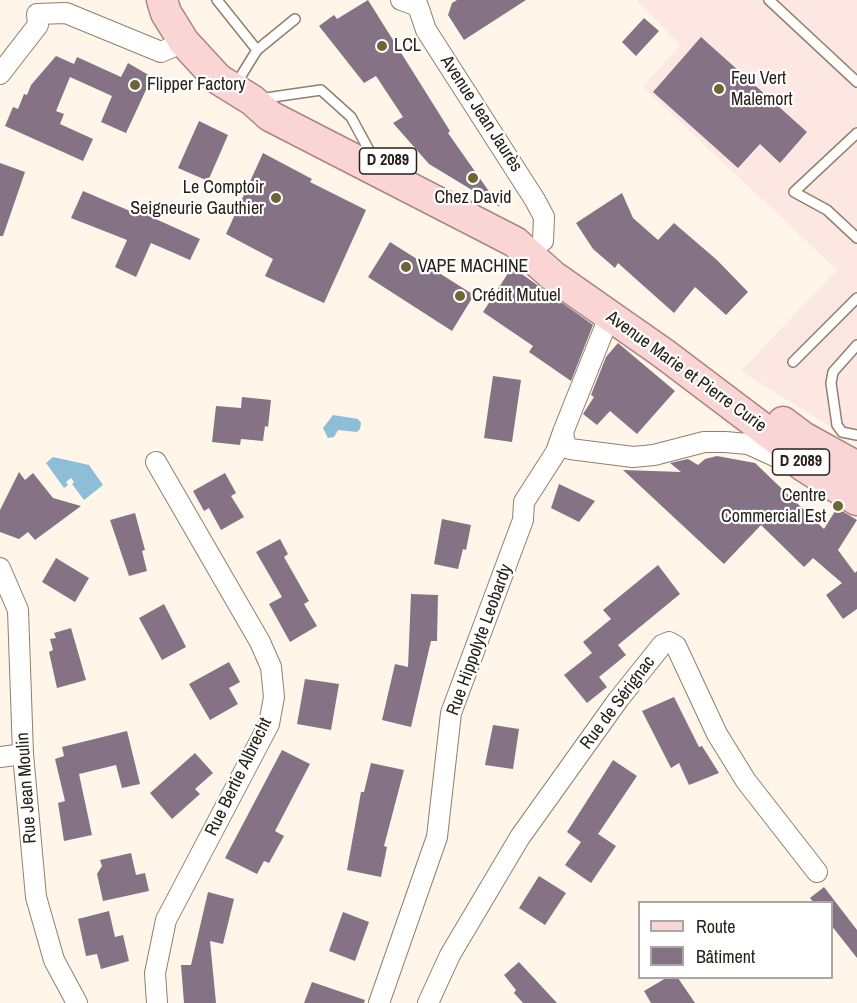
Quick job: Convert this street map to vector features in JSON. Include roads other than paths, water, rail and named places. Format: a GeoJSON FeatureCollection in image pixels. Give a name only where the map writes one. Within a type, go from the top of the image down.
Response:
{"type":"FeatureCollection","features":[{"type":"Feature","properties":{"kind":"main road","name":"D 2089"},"geometry":{"type":"LineString","coordinates":[[162,0],[166,13],[184,42],[218,79],[270,116],[526,238]]}},
{"type":"Feature","properties":{"kind":"main road","name":"D 2089"},"geometry":{"type":"LineString","coordinates":[[242,94],[276,105],[471,205],[493,211],[526,238]]}},
{"type":"Feature","properties":{"kind":"main road","name":"Avenue Marie et Pierre Curie"},"geometry":{"type":"LineString","coordinates":[[526,238],[632,314],[658,326],[803,437],[857,467]]}},
{"type":"Feature","properties":{"kind":"main road","name":"Avenue Marie et Pierre Curie"},"geometry":{"type":"LineString","coordinates":[[526,238],[553,276],[663,353],[798,454],[802,465],[857,500]]}},
{"type":"Feature","properties":{"kind":"street","name":"Avenue Jean Jaurès"},"geometry":{"type":"LineString","coordinates":[[415,2],[426,30],[544,217],[526,238]]}},
{"type":"Feature","properties":{"kind":"street"},"geometry":{"type":"LineString","coordinates":[[0,75],[38,25],[32,7],[66,13],[161,52],[184,42]]}},
{"type":"Feature","properties":{"kind":"street","name":"Rue Hippolyte Leobardy"},"geometry":{"type":"LineString","coordinates":[[379,1003],[437,837],[451,713],[523,520],[524,502],[556,452],[609,317]]}},
{"type":"Feature","properties":{"kind":"street","name":"Rue Hippolyte Leobardy"},"geometry":{"type":"LineString","coordinates":[[563,432],[570,449],[598,454],[633,457],[704,442],[726,442],[748,444],[791,465],[802,465]]}},
{"type":"Feature","properties":{"kind":"street","name":"Rue Hippolyte Leobardy"},"geometry":{"type":"LineString","coordinates":[[523,520],[535,509],[549,480],[559,467],[598,454]]}},
{"type":"Feature","properties":{"kind":"street","name":"Rue Bertie Albrecht"},"geometry":{"type":"LineString","coordinates":[[156,462],[260,642],[271,667],[274,698],[269,724],[166,920],[155,973],[157,1003]]}},
{"type":"Feature","properties":{"kind":"street","name":"Rue Jean Moulin"},"geometry":{"type":"LineString","coordinates":[[0,568],[18,610],[23,754],[36,897],[54,960],[77,1003]]}},
{"type":"Feature","properties":{"kind":"street","name":"Rue de Sérignac"},"geometry":{"type":"LineString","coordinates":[[428,1003],[461,935],[520,837],[618,700],[662,645],[669,642],[676,646],[717,734],[746,781],[817,872]]}},
{"type":"Feature","properties":{"kind":"street"},"geometry":{"type":"LineString","coordinates":[[0,757],[23,754]]}},
{"type":"Feature","properties":{"kind":"lane"},"geometry":{"type":"LineString","coordinates":[[218,0],[257,50]]}},
{"type":"Feature","properties":{"kind":"lane"},"geometry":{"type":"LineString","coordinates":[[769,0],[857,82]]}},
{"type":"Feature","properties":{"kind":"lane"},"geometry":{"type":"LineString","coordinates":[[242,94],[257,50],[296,19]]}},
{"type":"Feature","properties":{"kind":"lane"},"geometry":{"type":"LineString","coordinates":[[857,133],[794,192],[827,210],[857,237]]}},
{"type":"Feature","properties":{"kind":"lane"},"geometry":{"type":"LineString","coordinates":[[793,362],[857,298]]}},
{"type":"Feature","properties":{"kind":"lane"},"geometry":{"type":"LineString","coordinates":[[857,345],[833,372],[831,383],[837,426],[842,432],[857,435]]}},
{"type":"Feature","properties":{"kind":"water"},"geometry":{"type":"Polygon","coordinates":[[[333,415],[358,419],[361,423],[360,429],[357,432],[338,430],[334,437],[328,438],[323,428],[333,415]]]}},
{"type":"Feature","properties":{"kind":"water"},"geometry":{"type":"Polygon","coordinates":[[[53,457],[89,465],[103,485],[84,500],[72,484],[74,482],[71,478],[66,482],[68,485],[64,488],[46,463],[53,457]]]}},
{"type":"Feature","properties":{"kind":"place","name":"LCL"},"geometry":{"type":"Point","coordinates":[382,46]}},
{"type":"Feature","properties":{"kind":"place","name":"Flipper Factory"},"geometry":{"type":"Point","coordinates":[135,85]}},
{"type":"Feature","properties":{"kind":"place","name":"Feu Vert Malemort"},"geometry":{"type":"Point","coordinates":[719,89]}},
{"type":"Feature","properties":{"kind":"place","name":"Chez David"},"geometry":{"type":"Point","coordinates":[473,178]}},
{"type":"Feature","properties":{"kind":"place","name":"Le Comptoir Seigneurie Gauthier"},"geometry":{"type":"Point","coordinates":[276,198]}},
{"type":"Feature","properties":{"kind":"place","name":"VAPE MACHINE"},"geometry":{"type":"Point","coordinates":[406,267]}},
{"type":"Feature","properties":{"kind":"place","name":"Crédit Mutuel"},"geometry":{"type":"Point","coordinates":[460,296]}},
{"type":"Feature","properties":{"kind":"place","name":"Centre Commercial Est"},"geometry":{"type":"Point","coordinates":[838,506]}}]}
